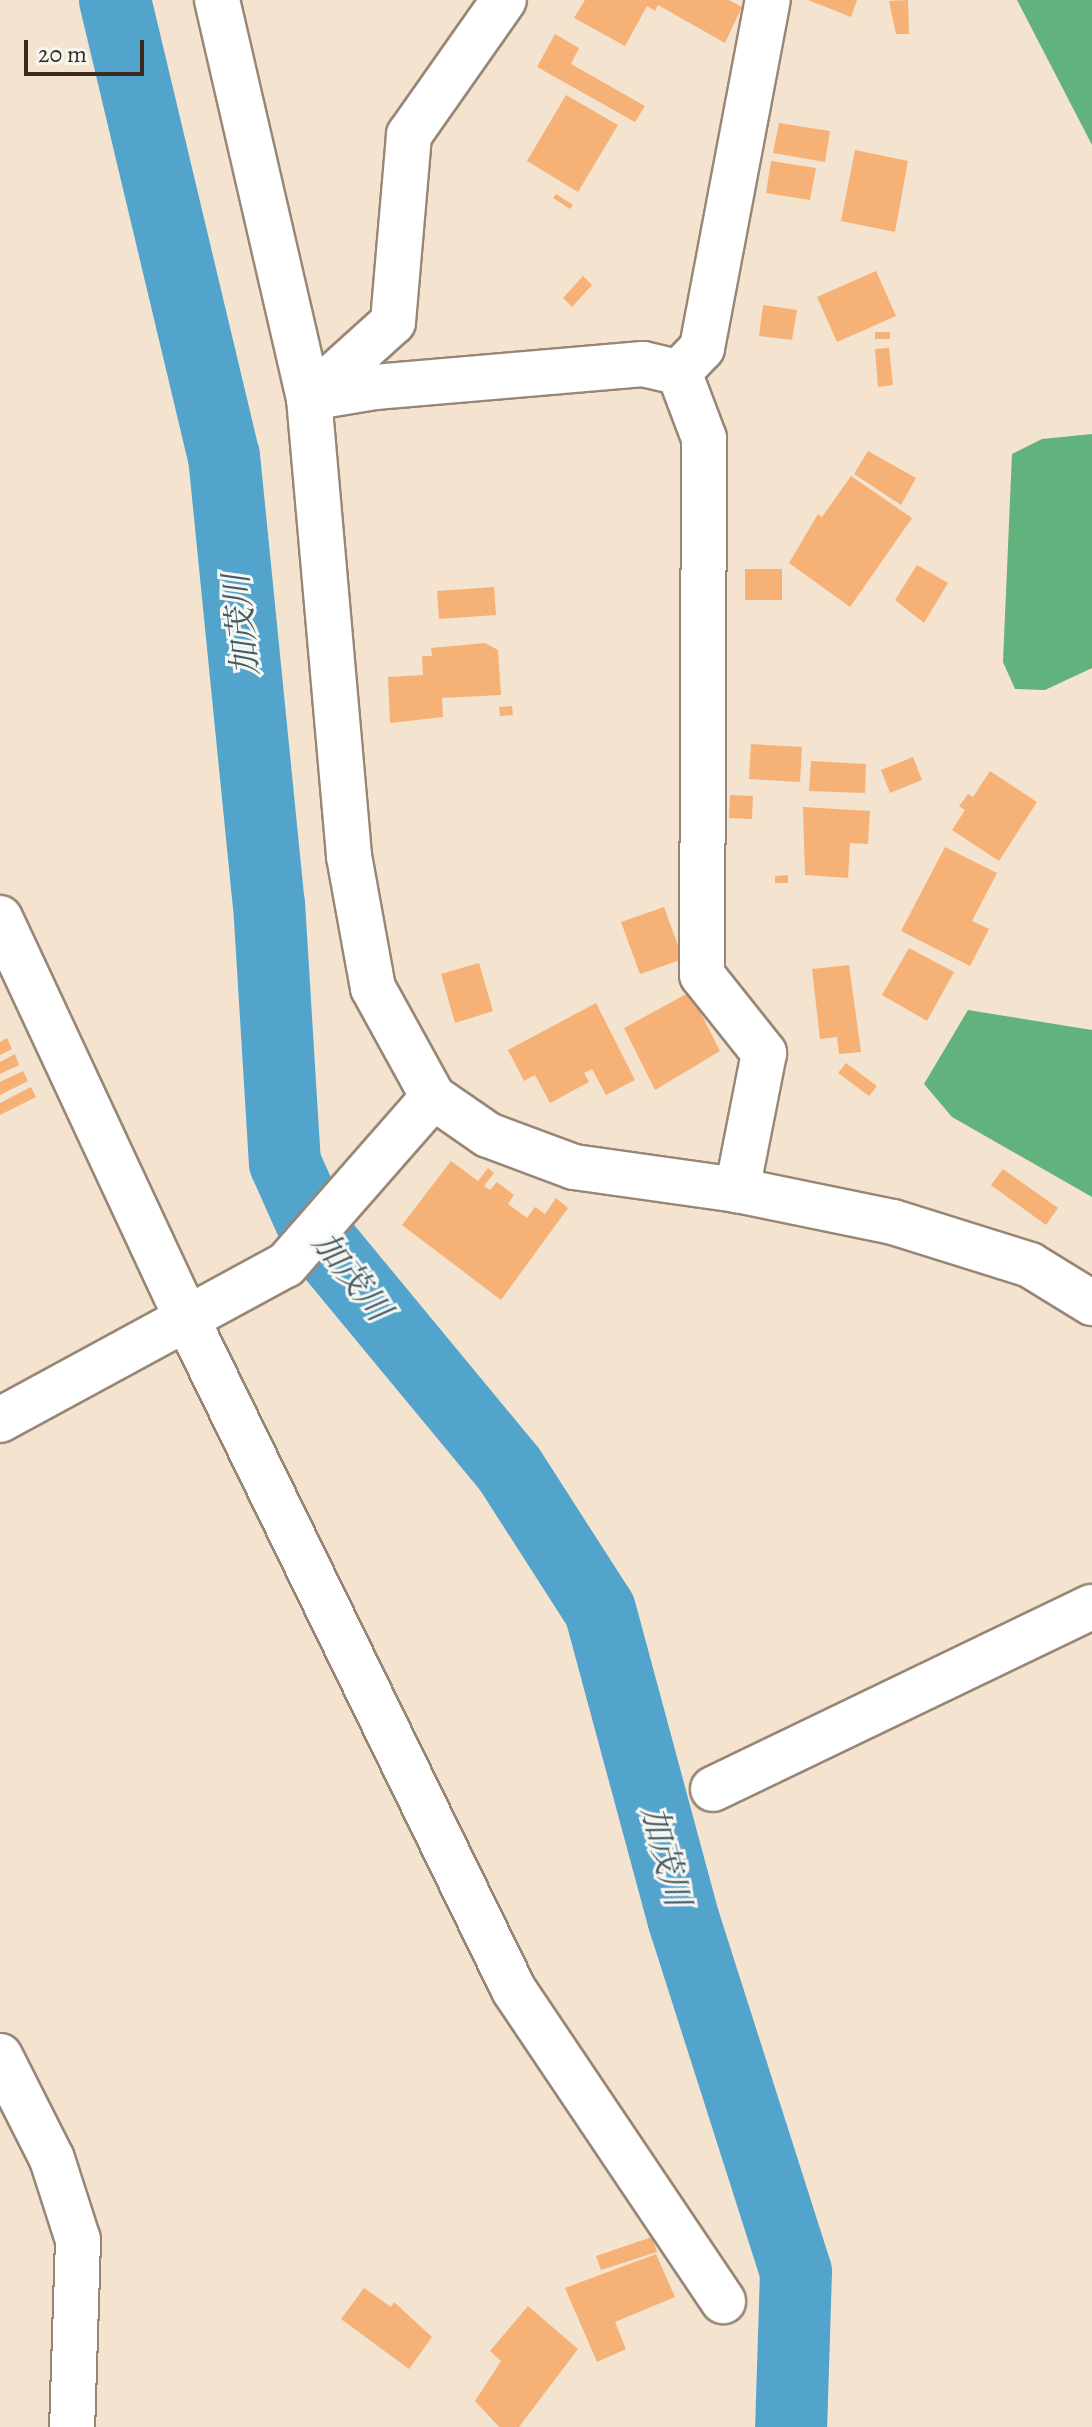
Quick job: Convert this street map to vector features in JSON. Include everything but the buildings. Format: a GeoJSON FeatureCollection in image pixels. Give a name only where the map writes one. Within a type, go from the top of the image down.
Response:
{"type":"FeatureCollection","features":[{"type":"Feature","properties":{"kind":"street"},"geometry":{"type":"LineString","coordinates":[[217,0],[309,398],[349,856],[373,988],[433,1097],[488,1135],[574,1167],[737,1190],[893,1222],[1030,1265],[1092,1303]]}},
{"type":"Feature","properties":{"kind":"street"},"geometry":{"type":"LineString","coordinates":[[309,398],[393,322],[409,135],[504,0]]}},
{"type":"Feature","properties":{"kind":"street"},"geometry":{"type":"LineString","coordinates":[[679,372],[702,348],[768,0]]}},
{"type":"Feature","properties":{"kind":"street"},"geometry":{"type":"LineString","coordinates":[[309,398],[375,387],[643,364],[679,372]]}},
{"type":"Feature","properties":{"kind":"street"},"geometry":{"type":"LineString","coordinates":[[679,372],[704,438],[702,975],[764,1053],[737,1190]]}},
{"type":"Feature","properties":{"kind":"street"},"geometry":{"type":"LineString","coordinates":[[0,918],[186,1317],[514,1990],[723,2301]]}},
{"type":"Feature","properties":{"kind":"street"},"geometry":{"type":"LineString","coordinates":[[0,1420],[286,1265],[433,1097]]}},
{"type":"Feature","properties":{"kind":"street"},"geometry":{"type":"LineString","coordinates":[[713,1789],[1092,1607]]}},
{"type":"Feature","properties":{"kind":"street"},"geometry":{"type":"LineString","coordinates":[[0,2056],[52,2159],[78,2240],[72,2427]]}},
{"type":"Feature","properties":{"kind":"green space"},"geometry":{"type":"Polygon","coordinates":[[[1017,0],[1092,0],[1092,145],[1017,0]]]}},
{"type":"Feature","properties":{"kind":"green space"},"geometry":{"type":"Polygon","coordinates":[[[1092,434],[1092,668],[1045,690],[1015,689],[1003,662],[1012,454],[1042,439],[1092,434]]]}},
{"type":"Feature","properties":{"kind":"green space"},"geometry":{"type":"Polygon","coordinates":[[[968,1010],[1092,1030],[1092,1197],[952,1117],[924,1084],[968,1010]]]}},
{"type":"Feature","properties":{"kind":"waterway","name":"加茂川"},"geometry":{"type":"LineString","coordinates":[[115,0],[224,456],[269,903],[285,1163],[319,1239],[510,1470],[600,1610],[684,1921],[796,2272],[791,2427]]}}]}
